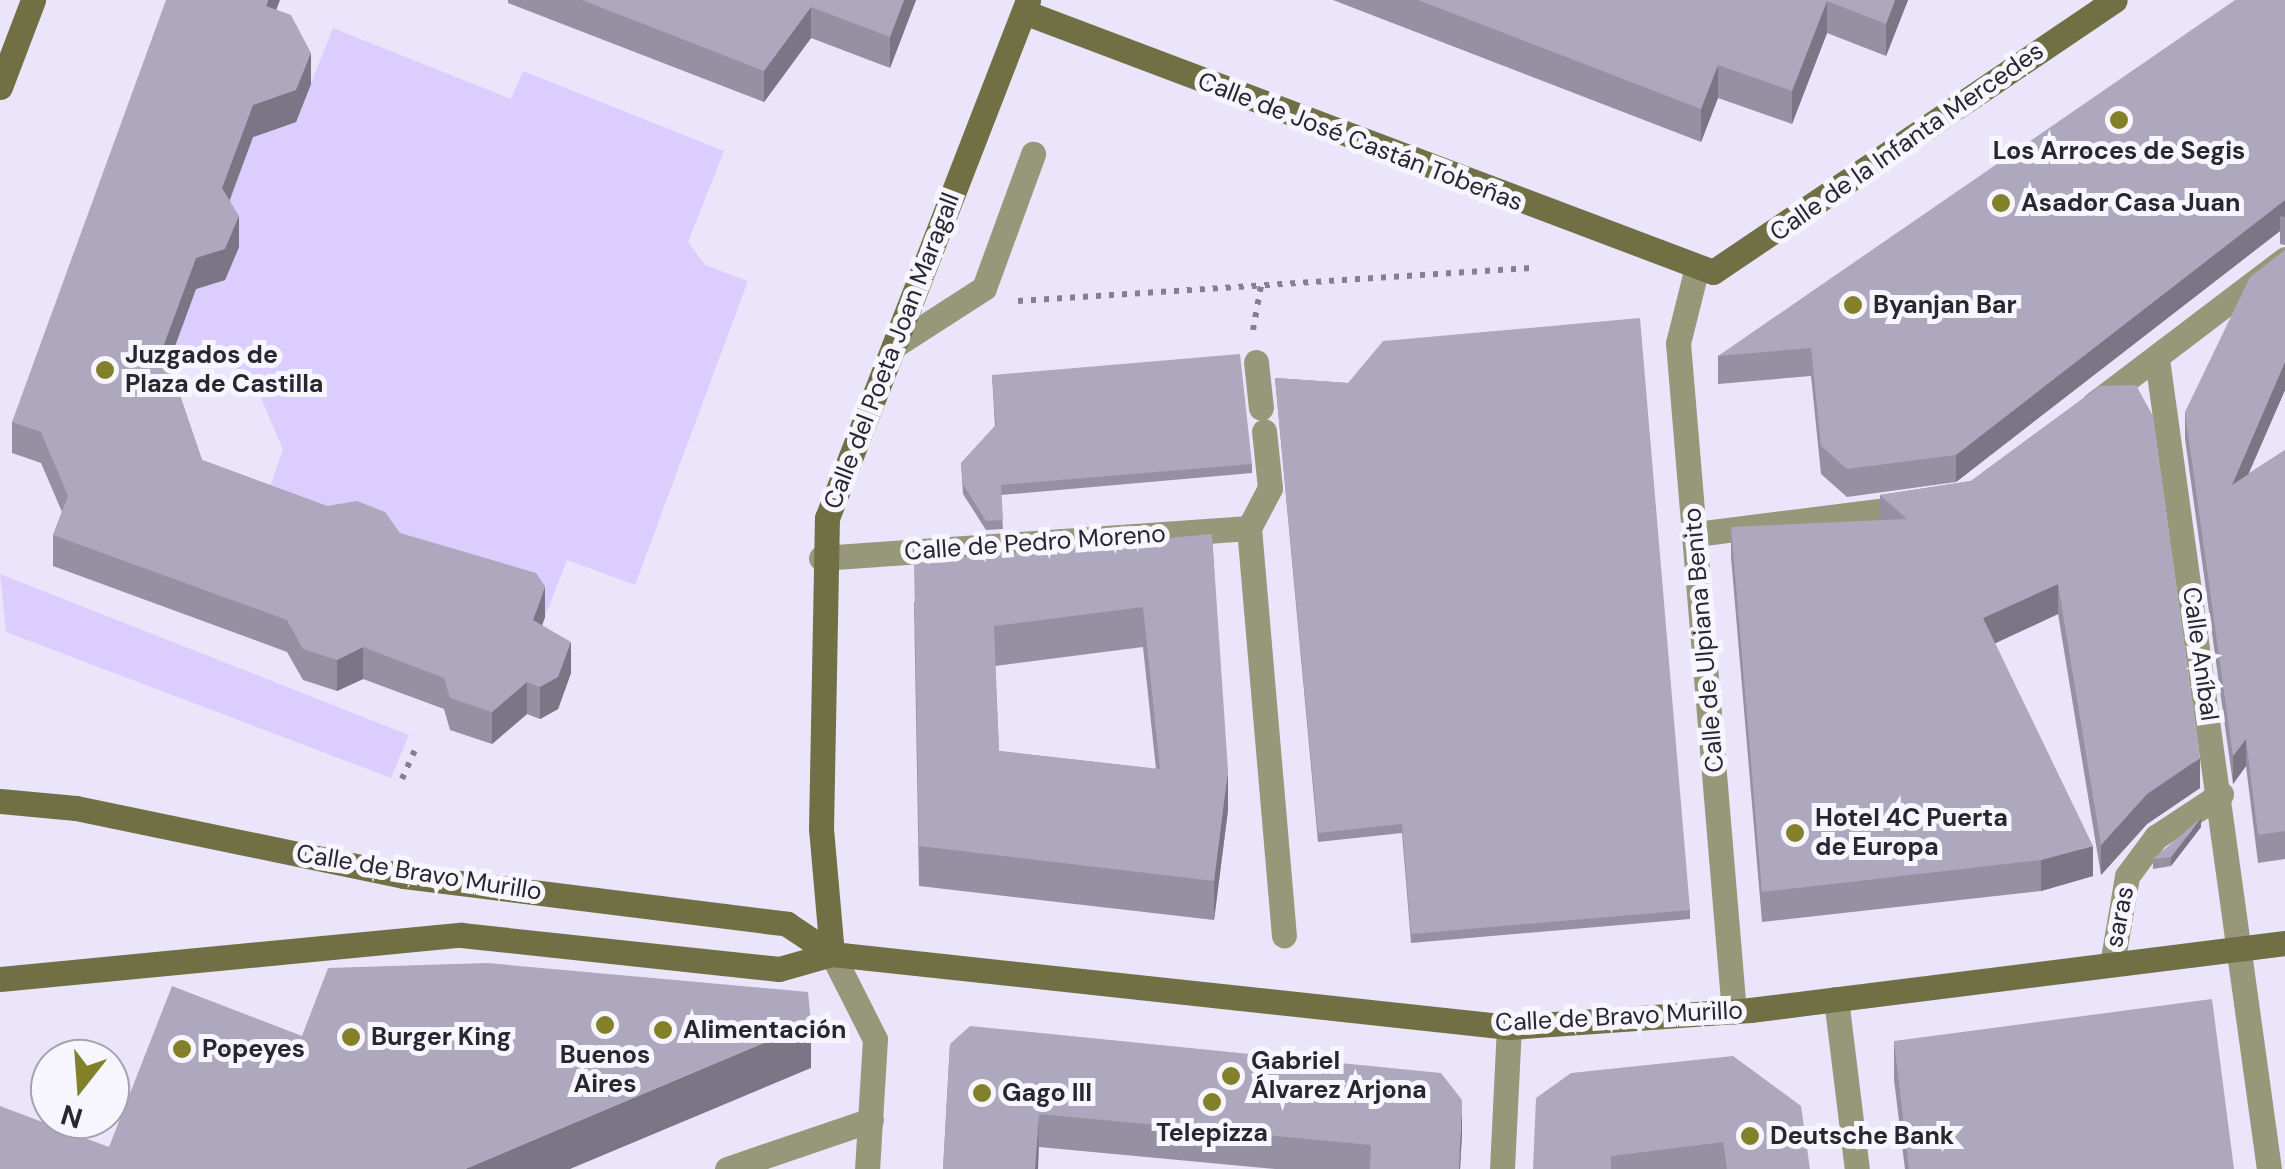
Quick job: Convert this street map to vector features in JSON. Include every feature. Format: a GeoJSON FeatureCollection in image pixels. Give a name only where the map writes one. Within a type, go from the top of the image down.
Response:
{"type":"FeatureCollection","features":[{"type":"Feature","properties":{"kind":"main road"},"geometry":{"type":"LineString","coordinates":[[0,87],[33,0]]}},
{"type":"Feature","properties":{"kind":"main road","name":"Calle de la Infanta Mercedes"},"geometry":{"type":"LineString","coordinates":[[1696,271],[1728,266],[2114,0]]}},
{"type":"Feature","properties":{"kind":"main road","name":"Calle de José Castán Tobeñas"},"geometry":{"type":"LineString","coordinates":[[1026,6],[1696,271]]}},
{"type":"Feature","properties":{"kind":"main road","name":"Calle del Poeta Joan Maragall"},"geometry":{"type":"LineString","coordinates":[[832,954],[821,830],[821,558],[827,518],[1026,6]]}},
{"type":"Feature","properties":{"kind":"main road","name":"Calle de Bravo Murillo"},"geometry":{"type":"LineString","coordinates":[[0,801],[404,876],[787,924],[832,954]]}},
{"type":"Feature","properties":{"kind":"main road","name":"Calle de Bravo Murillo"},"geometry":{"type":"LineString","coordinates":[[0,979],[400,936],[780,970],[832,954],[1509,1027],[1734,1012],[2285,943]]}},
{"type":"Feature","properties":{"kind":"street"},"geometry":{"type":"LineString","coordinates":[[894,346],[984,288],[1033,154]]}},
{"type":"Feature","properties":{"kind":"street"},"geometry":{"type":"LineString","coordinates":[[2067,424],[2285,259]]}},
{"type":"Feature","properties":{"kind":"street","name":"Calle de Ulpiana Benito"},"geometry":{"type":"LineString","coordinates":[[1696,271],[1678,344],[1734,1012]]}},
{"type":"Feature","properties":{"kind":"street","name":"Calle Aníbal"},"geometry":{"type":"LineString","coordinates":[[2156,359],[2221,794],[2269,1169]]}},
{"type":"Feature","properties":{"kind":"street"},"geometry":{"type":"LineString","coordinates":[[1256,362],[1270,488],[1249,528],[1284,936]]}},
{"type":"Feature","properties":{"kind":"street"},"geometry":{"type":"LineString","coordinates":[[1696,534],[1943,502]]}},
{"type":"Feature","properties":{"kind":"street","name":"Calle de Pedro Moreno"},"geometry":{"type":"LineString","coordinates":[[821,558],[1249,528]]}},
{"type":"Feature","properties":{"kind":"street","name":"saras"},"geometry":{"type":"LineString","coordinates":[[2112,964],[2127,876],[2156,837],[2221,794]]}},
{"type":"Feature","properties":{"kind":"street"},"geometry":{"type":"LineString","coordinates":[[832,954],[875,1039],[867,1169]]}},
{"type":"Feature","properties":{"kind":"street"},"geometry":{"type":"LineString","coordinates":[[1836,998],[1857,1169]]}},
{"type":"Feature","properties":{"kind":"street"},"geometry":{"type":"LineString","coordinates":[[1502,1169],[1509,1027]]}},
{"type":"Feature","properties":{"kind":"street"},"geometry":{"type":"LineString","coordinates":[[727,1169],[871,1120]]}},
{"type":"Feature","properties":{"kind":"path"},"geometry":{"type":"LineString","coordinates":[[956,306],[1262,280],[1531,268]]}},
{"type":"Feature","properties":{"kind":"path"},"geometry":{"type":"LineString","coordinates":[[1251,310],[1262,280]]}},
{"type":"Feature","properties":{"kind":"path"},"geometry":{"type":"LineString","coordinates":[[402,780],[417,745]]}},
{"type":"Feature","properties":{"kind":"shaded area"},"geometry":{"type":"Polygon","coordinates":[[[333,28],[511,99],[523,71],[724,151],[688,242],[705,265],[748,281],[635,585],[567,560],[545,617],[536,604],[260,513],[283,450],[251,374],[175,345],[196,289],[225,280],[222,219],[253,137],[296,121],[333,28]]]}},
{"type":"Feature","properties":{"kind":"shaded area"},"geometry":{"type":"Polygon","coordinates":[[[0,574],[409,735],[391,778],[6,632],[0,574]]]}},
{"type":"Feature","properties":{"kind":"building","name":"Juzgados de Plaza de Castilla"},"geometry":{"type":"Polygon","coordinates":[[[166,0],[268,0],[266,6],[291,15],[311,53],[296,90],[253,105],[222,188],[239,216],[225,249],[196,258],[163,347],[202,460],[327,506],[357,501],[385,512],[400,533],[536,573],[545,586],[533,620],[571,642],[558,677],[540,687],[527,682],[492,712],[450,698],[444,678],[363,647],[337,660],[303,649],[287,620],[53,535],[68,496],[41,432],[12,422],[166,0]]]}},
{"type":"Feature","properties":{"kind":"building"},"geometry":{"type":"Polygon","coordinates":[[[582,0],[904,0],[890,37],[811,7],[764,71],[582,0]]]}},
{"type":"Feature","properties":{"kind":"building"},"geometry":{"type":"Polygon","coordinates":[[[1418,0],[1895,0],[1886,24],[1827,1],[1792,91],[1718,65],[1701,109],[1418,0]]]}},
{"type":"Feature","properties":{"kind":"building"},"geometry":{"type":"Polygon","coordinates":[[[2235,0],[2285,0],[2285,200],[1956,455],[1847,469],[1821,446],[1811,348],[1718,356],[2235,0]]]}},
{"type":"Feature","properties":{"kind":"building"},"geometry":{"type":"Polygon","coordinates":[[[2285,250],[2285,362],[2232,485],[2285,450],[2285,831],[2258,835],[2246,739],[2233,756],[2185,412],[2250,277],[2285,250]]]}},
{"type":"Feature","properties":{"kind":"building"},"geometry":{"type":"Polygon","coordinates":[[[1640,318],[1690,910],[1411,934],[1402,824],[1318,833],[1275,378],[1348,383],[1383,341],[1640,318]]]}},
{"type":"Feature","properties":{"kind":"building"},"geometry":{"type":"Polygon","coordinates":[[[1240,354],[1252,464],[1001,485],[1003,520],[986,521],[963,484],[961,463],[996,425],[992,375],[1240,354]]]}},
{"type":"Feature","properties":{"kind":"building"},"geometry":{"type":"Polygon","coordinates":[[[2136,385],[2153,416],[2200,758],[2147,794],[2101,845],[2058,584],[1983,618],[2093,846],[2041,860],[1762,892],[1731,527],[1907,519],[1880,495],[1971,481],[2100,386],[2136,385]]]}},
{"type":"Feature","properties":{"kind":"building"},"geometry":{"type":"Polygon","coordinates":[[[1212,534],[1228,770],[1214,881],[919,846],[914,562],[1212,534]],[[1143,607],[994,626],[999,751],[1160,769],[1143,607]]]}},
{"type":"Feature","properties":{"kind":"building"},"geometry":{"type":"Polygon","coordinates":[[[2201,818],[2171,857],[2153,859],[2201,818]]]}},
{"type":"Feature","properties":{"kind":"building"},"geometry":{"type":"Polygon","coordinates":[[[487,963],[808,992],[811,1023],[465,1169],[0,1169],[0,1106],[30,1117],[30,1139],[88,1139],[109,1147],[112,1139],[130,1139],[130,1093],[172,986],[302,1036],[328,968],[487,963]]]}},
{"type":"Feature","properties":{"kind":"building"},"geometry":{"type":"Polygon","coordinates":[[[2212,999],[2234,1169],[1909,1169],[1894,1041],[2212,999]]]}},
{"type":"Feature","properties":{"kind":"building"},"geometry":{"type":"Polygon","coordinates":[[[970,1026],[1441,1073],[1462,1100],[1459,1169],[1370,1169],[1371,1145],[1039,1114],[1035,1169],[943,1169],[950,1044],[970,1026]]]}},
{"type":"Feature","properties":{"kind":"building"},"geometry":{"type":"Polygon","coordinates":[[[1733,1056],[1801,1106],[1810,1169],[1727,1169],[1723,1142],[1611,1156],[1611,1169],[1533,1169],[1536,1098],[1571,1073],[1733,1056]]]}},
{"type":"Feature","properties":{"kind":"place","name":"Los Arroces de Segis"},"geometry":{"type":"Point","coordinates":[2119,120]}},
{"type":"Feature","properties":{"kind":"place","name":"Asador Casa Juan"},"geometry":{"type":"Point","coordinates":[2001,203]}},
{"type":"Feature","properties":{"kind":"place","name":"Byanjan Bar"},"geometry":{"type":"Point","coordinates":[1853,305]}},
{"type":"Feature","properties":{"kind":"place","name":"Juzgados de Plaza de Castilla"},"geometry":{"type":"Point","coordinates":[105,370]}},
{"type":"Feature","properties":{"kind":"place","name":"Hotel 4C Puerta de Europa"},"geometry":{"type":"Point","coordinates":[1795,833]}},
{"type":"Feature","properties":{"kind":"place","name":"Buenos Aires"},"geometry":{"type":"Point","coordinates":[605,1025]}},
{"type":"Feature","properties":{"kind":"place","name":"Alimentación"},"geometry":{"type":"Point","coordinates":[663,1030]}},
{"type":"Feature","properties":{"kind":"place","name":"Burger King"},"geometry":{"type":"Point","coordinates":[351,1037]}},
{"type":"Feature","properties":{"kind":"place","name":"Popeyes"},"geometry":{"type":"Point","coordinates":[182,1049]}},
{"type":"Feature","properties":{"kind":"place","name":"Gabriel Álvarez Arjona"},"geometry":{"type":"Point","coordinates":[1231,1076]}},
{"type":"Feature","properties":{"kind":"place","name":"Gago III"},"geometry":{"type":"Point","coordinates":[982,1093]}},
{"type":"Feature","properties":{"kind":"place","name":"Telepizza"},"geometry":{"type":"Point","coordinates":[1212,1102]}},
{"type":"Feature","properties":{"kind":"place","name":"Deutsche Bank"},"geometry":{"type":"Point","coordinates":[1750,1136]}}]}
